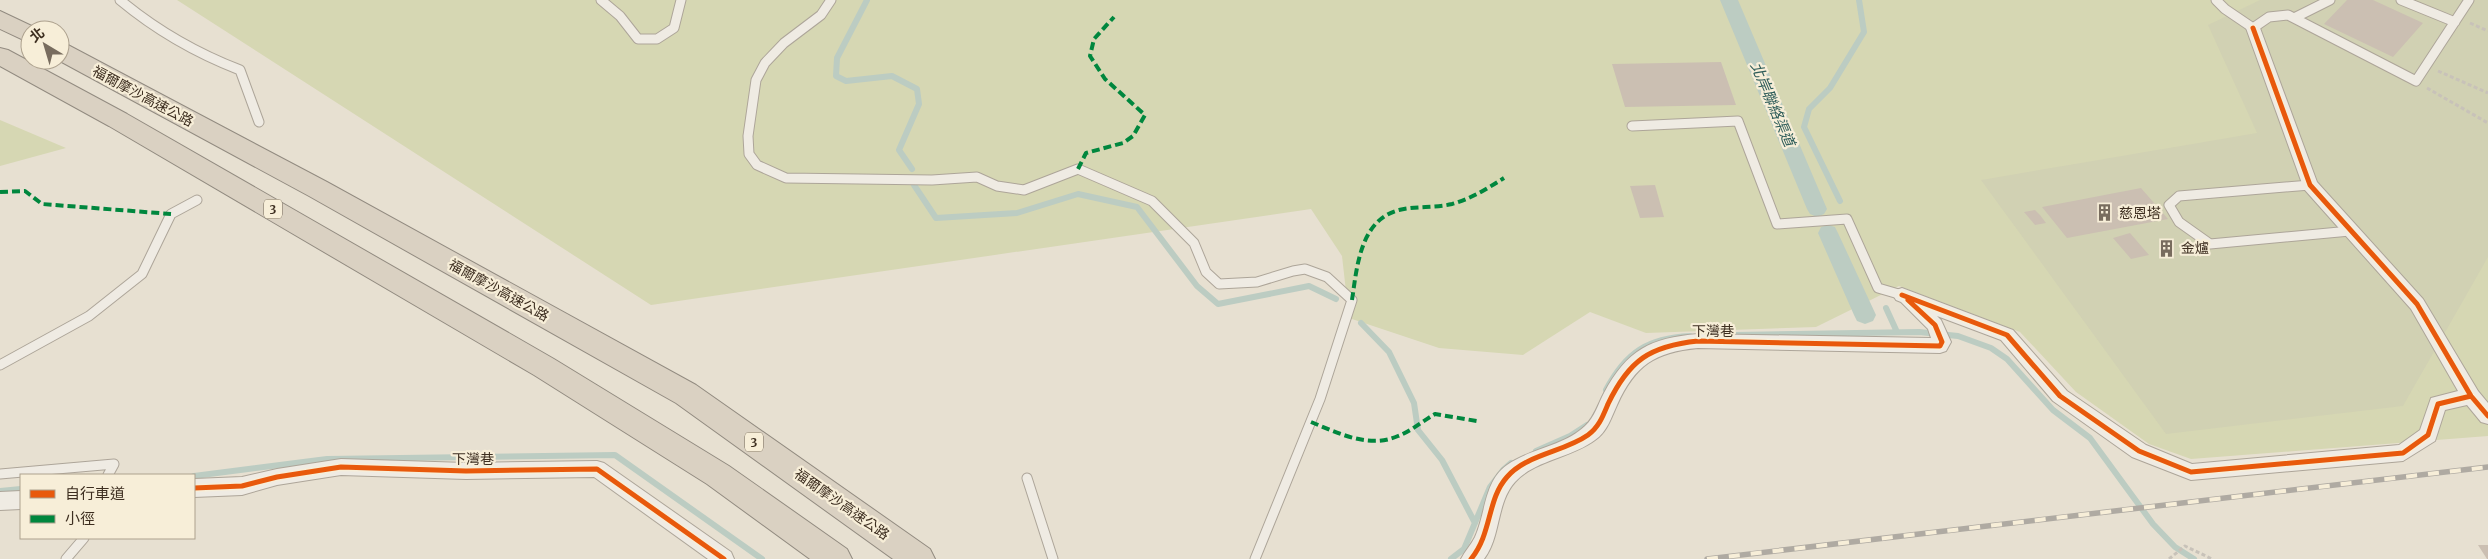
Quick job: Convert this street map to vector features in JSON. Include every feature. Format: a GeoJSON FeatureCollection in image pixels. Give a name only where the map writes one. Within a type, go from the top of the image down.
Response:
{"type":"FeatureCollection","features":[{"type":"Feature","properties":{"kind":"highway"},"geometry":{"type":"LineString","coordinates":[[0,19],[20,30]]}},
{"type":"Feature","properties":{"kind":"highway","name":"3"},"geometry":{"type":"LineString","coordinates":[[0,56],[126,125],[544,367],[718,475],[836,559]]}},
{"type":"Feature","properties":{"kind":"highway","name":"福爾摩沙高速公路"},"geometry":{"type":"LineString","coordinates":[[70,56],[318,189],[686,394],[918,559]]}},
{"type":"Feature","properties":{"kind":"street"},"geometry":{"type":"LineString","coordinates":[[2253,28],[2310,185],[2417,304],[2471,396],[2488,416]]}},
{"type":"Feature","properties":{"kind":"street"},"geometry":{"type":"LineString","coordinates":[[1902,295],[2007,335],[2060,396],[2139,451],[2191,472],[2403,453],[2428,435],[2438,404],[2471,396]]}},
{"type":"Feature","properties":{"kind":"street","name":"下灣巷"},"geometry":{"type":"LineString","coordinates":[[1476,553],[1502,483],[1509,474],[1576,443],[1590,433],[1602,420],[1627,370],[1641,356],[1677,342],[1698,341],[1935,347],[1942,342],[1935,324],[1902,295]]}},
{"type":"Feature","properties":{"kind":"street","name":"下灣巷"},"geometry":{"type":"LineString","coordinates":[[195,488],[242,486],[277,477],[341,467],[466,471],[597,469],[724,559]]}},
{"type":"Feature","properties":{"kind":"street"},"geometry":{"type":"LineString","coordinates":[[0,501],[20,500]]}},
{"type":"Feature","properties":{"kind":"lane"},"geometry":{"type":"LineString","coordinates":[[120,0],[134,13],[204,56],[240,70],[259,122]]}},
{"type":"Feature","properties":{"kind":"lane"},"geometry":{"type":"LineString","coordinates":[[601,0],[620,16],[638,39],[657,39],[674,28],[682,0]]}},
{"type":"Feature","properties":{"kind":"lane"},"geometry":{"type":"LineString","coordinates":[[831,0],[821,15],[784,43],[765,63],[756,80],[748,136],[749,154],[757,166],[786,178],[914,180],[976,176],[997,186],[1024,190],[1078,169],[1152,201],[1194,243],[1206,272],[1219,284],[1239,285],[1270,280],[1296,270],[1317,272],[1336,282],[1352,300],[1338,348],[1315,413],[1255,559]]}},
{"type":"Feature","properties":{"kind":"lane"},"geometry":{"type":"LineString","coordinates":[[2216,0],[2224,9],[2253,28],[2261,19],[2274,14],[2288,15],[2416,81],[2469,0]]}},
{"type":"Feature","properties":{"kind":"lane"},"geometry":{"type":"LineString","coordinates":[[2294,18],[2330,0]]}},
{"type":"Feature","properties":{"kind":"lane"},"geometry":{"type":"LineString","coordinates":[[2401,0],[2455,22]]}},
{"type":"Feature","properties":{"kind":"lane"},"geometry":{"type":"LineString","coordinates":[[1632,126],[1738,121],[1777,224],[1847,220],[1878,288],[1902,295]]}},
{"type":"Feature","properties":{"kind":"lane"},"geometry":{"type":"LineString","coordinates":[[2310,185],[2178,196],[2169,205],[2179,222],[2210,244],[2350,231]]}},
{"type":"Feature","properties":{"kind":"lane"},"geometry":{"type":"LineString","coordinates":[[0,365],[89,316],[142,274],[171,214],[196,200]]}},
{"type":"Feature","properties":{"kind":"lane"},"geometry":{"type":"LineString","coordinates":[[0,474],[114,464],[109,474]]}},
{"type":"Feature","properties":{"kind":"lane"},"geometry":{"type":"LineString","coordinates":[[1027,478],[1053,559]]}},
{"type":"Feature","properties":{"kind":"lane"},"geometry":{"type":"LineString","coordinates":[[66,559],[83,539]]}},
{"type":"Feature","properties":{"kind":"path"},"geometry":{"type":"LineString","coordinates":[[2426,65],[2488,93]]}},
{"type":"Feature","properties":{"kind":"path"},"geometry":{"type":"LineString","coordinates":[[2416,81],[2488,123]]}},
{"type":"Feature","properties":{"kind":"path"},"geometry":{"type":"LineString","coordinates":[[2169,559],[2184,546],[2212,559]]}},
{"type":"Feature","properties":{"kind":"green space"},"geometry":{"type":"Polygon","coordinates":[[[177,0],[2488,0],[2488,436],[2191,459],[2149,444],[2076,392],[2020,332],[1899,286],[1816,327],[1646,333],[1590,312],[1523,355],[1439,348],[1349,318],[1342,256],[1311,209],[651,305],[177,0]]]}},
{"type":"Feature","properties":{"kind":"green space"},"geometry":{"type":"Polygon","coordinates":[[[2260,0],[2488,0],[2488,257],[2403,406],[2166,434],[1981,180],[2257,133],[2208,25],[2260,0]]]}},
{"type":"Feature","properties":{"kind":"green space"},"geometry":{"type":"Polygon","coordinates":[[[0,120],[66,148],[0,166],[0,120]]]}},
{"type":"Feature","properties":{"kind":"building"},"geometry":{"type":"Polygon","coordinates":[[[2347,0],[2373,0],[2423,23],[2393,57],[2324,24],[2347,0]]]}},
{"type":"Feature","properties":{"kind":"building"},"geometry":{"type":"Polygon","coordinates":[[[1721,62],[1736,105],[1625,107],[1612,64],[1721,62]]]}},
{"type":"Feature","properties":{"kind":"building"},"geometry":{"type":"Polygon","coordinates":[[[1655,185],[1664,217],[1640,218],[1630,186],[1655,185]]]}},
{"type":"Feature","properties":{"kind":"building","name":"慈恩塔"},"geometry":{"type":"Polygon","coordinates":[[[2141,188],[2168,219],[2067,238],[2042,207],[2141,188]]]}},
{"type":"Feature","properties":{"kind":"building"},"geometry":{"type":"Polygon","coordinates":[[[2035,210],[2046,223],[2035,225],[2024,212],[2035,210]]]}},
{"type":"Feature","properties":{"kind":"building"},"geometry":{"type":"Polygon","coordinates":[[[2130,233],[2149,255],[2131,259],[2113,238],[2130,233]]]}},
{"type":"Feature","properties":{"kind":"building","name":"金爐"},"geometry":{"type":"Polygon","coordinates":[[[2164,242],[2168,242],[2171,247],[2170,251],[2164,252],[2161,249],[2161,245],[2164,242]]]}},
{"type":"Feature","properties":{"kind":"building"},"geometry":{"type":"Polygon","coordinates":[[[2478,545],[2488,545],[2488,559],[2487,559],[2478,545]]]}},
{"type":"Feature","properties":{"kind":"waterway"},"geometry":{"type":"LineString","coordinates":[[867,0],[837,58],[836,76],[846,81],[892,76],[917,89],[919,104],[899,150],[912,169]]}},
{"type":"Feature","properties":{"kind":"waterway","name":"北岸聯絡渠道"},"geometry":{"type":"LineString","coordinates":[[1729,0],[1817,209]]}},
{"type":"Feature","properties":{"kind":"waterway"},"geometry":{"type":"LineString","coordinates":[[1840,201],[1804,127],[1809,109],[1830,88],[1864,32],[1859,0]]}},
{"type":"Feature","properties":{"kind":"waterway"},"geometry":{"type":"LineString","coordinates":[[914,185],[936,218],[1017,213],[1078,194],[1137,207],[1197,286],[1218,304],[1309,286],[1336,299]]}},
{"type":"Feature","properties":{"kind":"waterway","name":"北岸聯絡渠道"},"geometry":{"type":"LineString","coordinates":[[1828,233],[1865,315]]}},
{"type":"Feature","properties":{"kind":"waterway"},"geometry":{"type":"LineString","coordinates":[[1886,308],[1897,332]]}},
{"type":"Feature","properties":{"kind":"waterway"},"geometry":{"type":"LineString","coordinates":[[1361,323],[1389,352],[1414,403],[1418,430],[1442,460],[1475,523]]}},
{"type":"Feature","properties":{"kind":"waterway"},"geometry":{"type":"LineString","coordinates":[[1735,335],[1919,332],[1958,336],[1991,348],[2007,359],[2053,410],[2090,438],[2153,524],[2175,547],[2194,559]]}},
{"type":"Feature","properties":{"kind":"waterway"},"geometry":{"type":"LineString","coordinates":[[1606,390],[1622,366],[1640,350],[1662,340],[1690,336]]}},
{"type":"Feature","properties":{"kind":"waterway"},"geometry":{"type":"LineString","coordinates":[[1536,451],[1570,436],[1587,425]]}},
{"type":"Feature","properties":{"kind":"waterway"},"geometry":{"type":"LineString","coordinates":[[195,476],[327,459],[615,455],[762,559]]}},
{"type":"Feature","properties":{"kind":"waterway"},"geometry":{"type":"LineString","coordinates":[[1475,523],[1490,487],[1511,463]]}},
{"type":"Feature","properties":{"kind":"waterway"},"geometry":{"type":"LineString","coordinates":[[0,491],[20,489]]}},
{"type":"Feature","properties":{"kind":"waterway"},"geometry":{"type":"LineString","coordinates":[[1451,559],[1464,549],[1475,523]]}},
{"type":"Feature","properties":{"kind":"railway"},"geometry":{"type":"LineString","coordinates":[[1707,559],[2488,467]]}},
{"type":"Feature","properties":{"kind":"marked path"},"geometry":{"type":"LineString","coordinates":[[1078,169],[1086,153],[1123,143],[1133,136],[1145,115],[1105,79],[1090,56],[1094,39],[1101,29],[1114,17]]}},
{"type":"Feature","properties":{"kind":"marked path"},"geometry":{"type":"LineString","coordinates":[[1352,300],[1358,262],[1364,243],[1373,226],[1381,218],[1399,210],[1442,206],[1459,202],[1504,178]]}},
{"type":"Feature","properties":{"kind":"marked path"},"geometry":{"type":"LineString","coordinates":[[0,192],[25,191],[42,204],[171,214]]}},
{"type":"Feature","properties":{"kind":"marked path"},"geometry":{"type":"LineString","coordinates":[[1311,422],[1349,438],[1373,441],[1397,437],[1435,414],[1477,421]]}},
{"type":"Feature","properties":{"kind":"cycle path"},"geometry":{"type":"LineString","coordinates":[[2253,28],[2310,185],[2417,304],[2471,396],[2488,416]]}},
{"type":"Feature","properties":{"kind":"cycle path"},"geometry":{"type":"LineString","coordinates":[[1902,295],[2007,335],[2060,396],[2139,451],[2191,472],[2403,453],[2428,435],[2438,404],[2471,396]]}},
{"type":"Feature","properties":{"kind":"cycle path"},"geometry":{"type":"LineString","coordinates":[[1471,559],[1479,550],[1484,540],[1497,496],[1507,477],[1533,460],[1579,441],[1592,432],[1600,421],[1616,388],[1632,365],[1652,350],[1698,341],[1940,346],[1942,342],[1935,325],[1908,300]]}},
{"type":"Feature","properties":{"kind":"cycle path"},"geometry":{"type":"LineString","coordinates":[[195,488],[242,486],[277,477],[341,467],[466,471],[597,469],[724,559]]}},
{"type":"Feature","properties":{"kind":"place","name":"慈恩塔"},"geometry":{"type":"Point","coordinates":[2105,213]}},
{"type":"Feature","properties":{"kind":"place","name":"金爐"},"geometry":{"type":"Point","coordinates":[2167,248]}}]}
